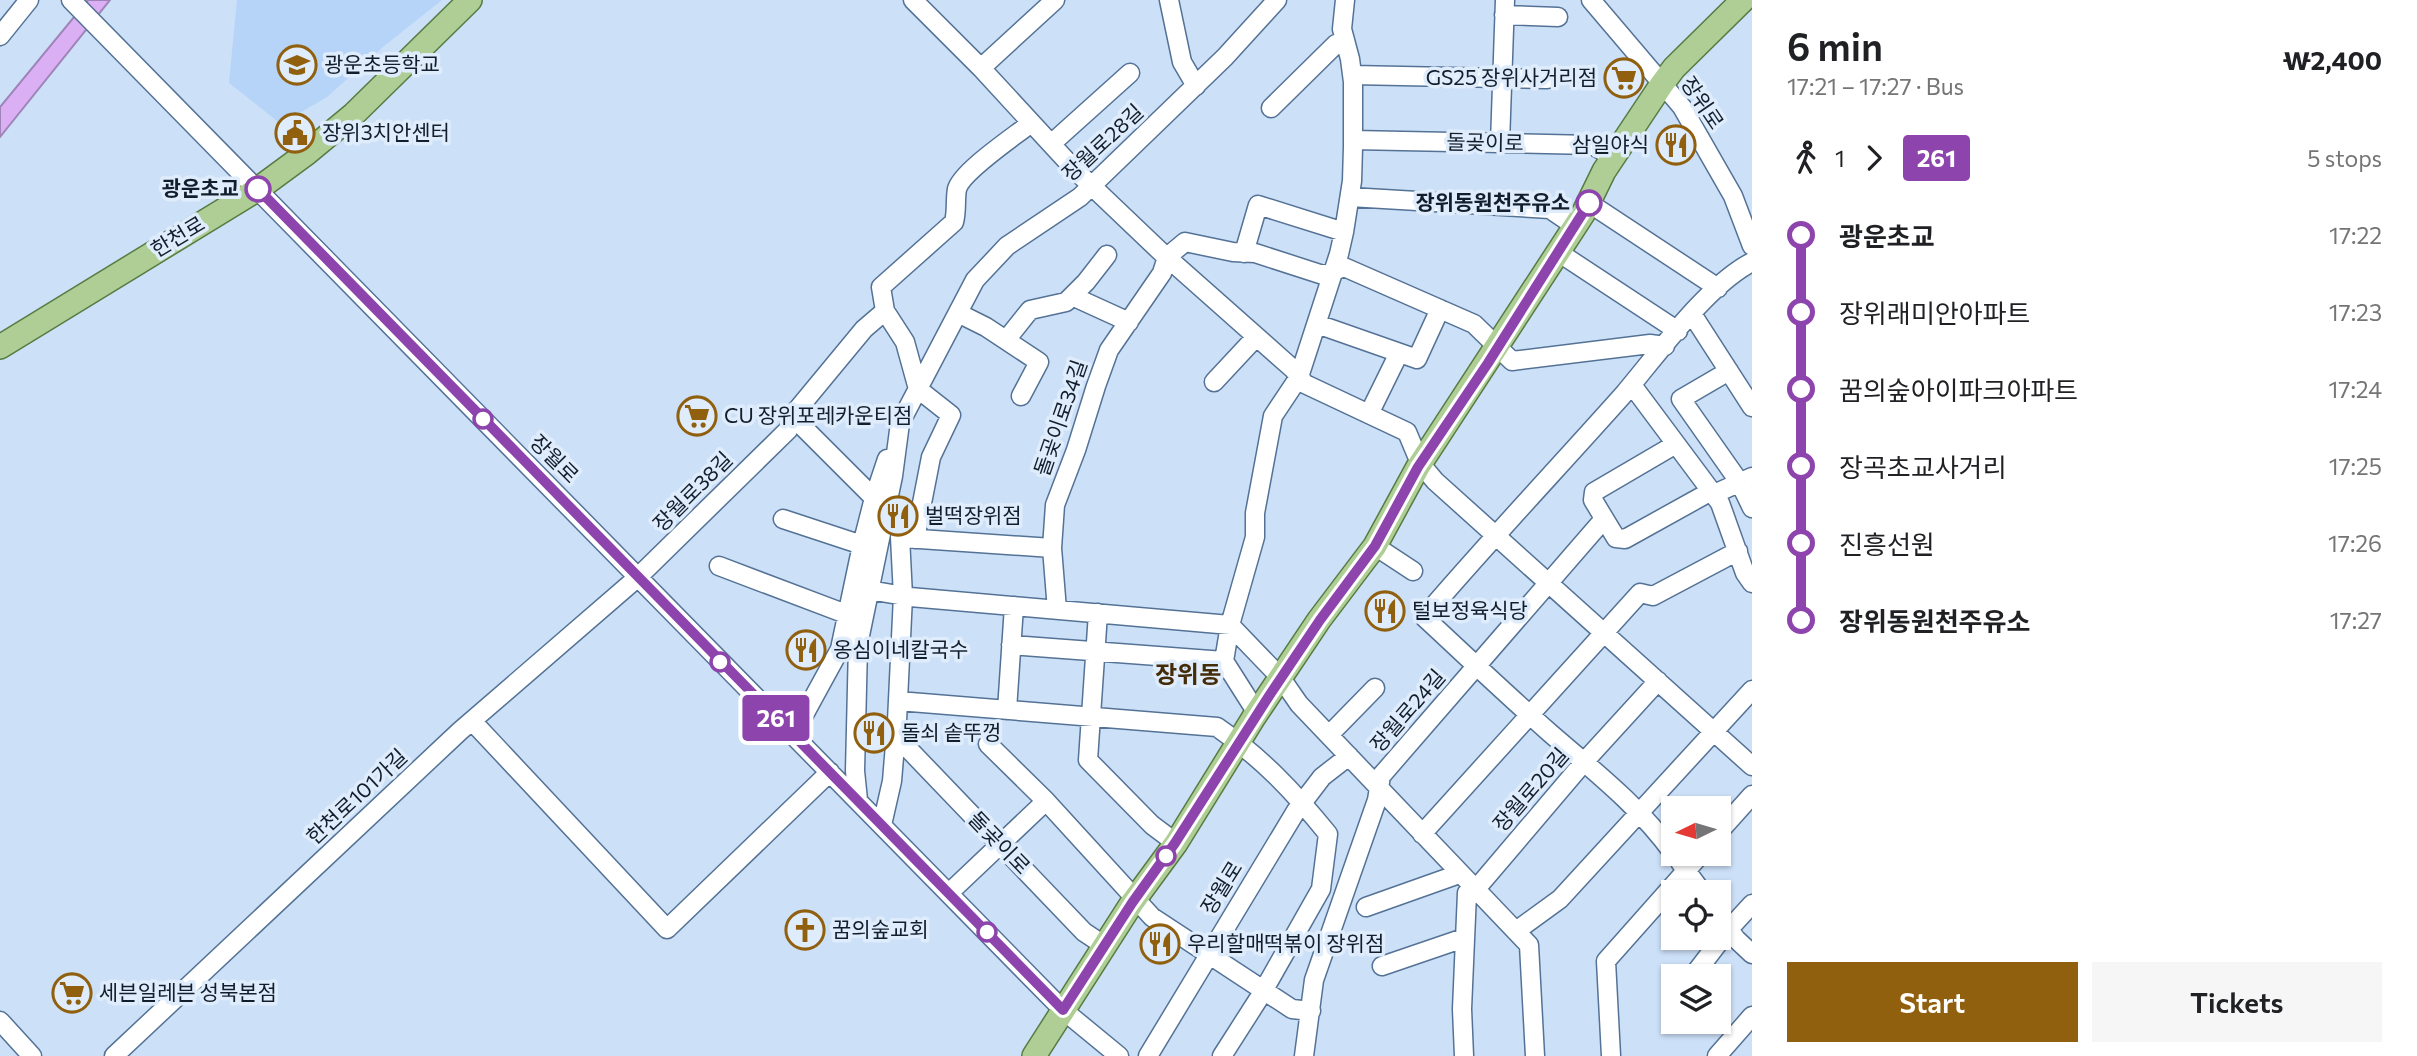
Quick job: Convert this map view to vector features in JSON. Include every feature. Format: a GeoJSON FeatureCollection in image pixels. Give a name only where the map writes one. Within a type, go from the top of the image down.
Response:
{"type":"FeatureCollection","features":[{"type":"Feature","properties":{"kind":"main road","name":"한천로"},"geometry":{"type":"LineString","coordinates":[[0,348],[258,189],[307,153],[354,114],[470,0]]}},
{"type":"Feature","properties":{"kind":"main road"},"geometry":{"type":"LineString","coordinates":[[1034,1056],[1104,946],[1175,843],[1257,713],[1320,620],[1375,546],[1420,463],[1575,226],[1614,157],[1662,84],[1674,68],[1743,0]]}},
{"type":"Feature","properties":{"kind":"street"},"geometry":{"type":"LineString","coordinates":[[0,36],[29,0]]}},
{"type":"Feature","properties":{"kind":"street","name":"장월로"},"geometry":{"type":"LineString","coordinates":[[71,0],[1063,1010],[1119,1056]]}},
{"type":"Feature","properties":{"kind":"street"},"geometry":{"type":"LineString","coordinates":[[913,0],[1092,185],[1305,384],[1407,432],[1420,463],[1435,481],[1752,766]]}},
{"type":"Feature","properties":{"kind":"street"},"geometry":{"type":"LineString","coordinates":[[1169,0],[1182,62],[1196,86]]}},
{"type":"Feature","properties":{"kind":"street","name":"장월로28길"},"geometry":{"type":"LineString","coordinates":[[859,800],[855,771],[858,645],[893,476],[900,423],[975,280],[1007,246],[1080,197],[1196,86],[1278,0]]}},
{"type":"Feature","properties":{"kind":"street"},"geometry":{"type":"LineString","coordinates":[[1257,713],[1224,661],[1230,625],[1255,537],[1255,513],[1273,416],[1299,377],[1344,232],[1352,181],[1353,140],[1352,75],[1342,29],[1345,0]]}},
{"type":"Feature","properties":{"kind":"street","name":"장위로"},"geometry":{"type":"LineString","coordinates":[[1591,0],[1682,107],[1732,196],[1752,246]]}},
{"type":"Feature","properties":{"kind":"street"},"geometry":{"type":"LineString","coordinates":[[981,68],[1050,2]]}},
{"type":"Feature","properties":{"kind":"street"},"geometry":{"type":"LineString","coordinates":[[1500,143],[1505,8],[1558,17]]}},
{"type":"Feature","properties":{"kind":"street"},"geometry":{"type":"LineString","coordinates":[[1271,108],[1336,44],[1345,40]]}},
{"type":"Feature","properties":{"kind":"street"},"geometry":{"type":"LineString","coordinates":[[1051,144],[1130,73]]}},
{"type":"Feature","properties":{"kind":"street"},"geometry":{"type":"LineString","coordinates":[[1352,75],[1547,79]]}},
{"type":"Feature","properties":{"kind":"street"},"geometry":{"type":"LineString","coordinates":[[882,825],[892,781],[896,736],[907,538],[930,457],[951,415],[918,389],[905,342],[885,311],[880,287],[954,222],[958,209],[957,189],[965,175],[1031,123]]}},
{"type":"Feature","properties":{"kind":"street","name":"돌곶이로"},"geometry":{"type":"LineString","coordinates":[[1353,140],[1592,145],[1614,157]]}},
{"type":"Feature","properties":{"kind":"street"},"geometry":{"type":"LineString","coordinates":[[1350,197],[1550,209],[1575,226]]}},
{"type":"Feature","properties":{"kind":"street"},"geometry":{"type":"LineString","coordinates":[[1589,203],[1718,288]]}},
{"type":"Feature","properties":{"kind":"street"},"geometry":{"type":"LineString","coordinates":[[1244,253],[1258,205],[1344,232]]}},
{"type":"Feature","properties":{"kind":"street"},"geometry":{"type":"LineString","coordinates":[[1167,257],[1185,242],[1255,253],[1323,275],[1343,267],[1474,324],[1512,361],[1650,344],[1665,346]]}},
{"type":"Feature","properties":{"kind":"street"},"geometry":{"type":"LineString","coordinates":[[1558,252],[1678,331]]}},
{"type":"Feature","properties":{"kind":"street"},"geometry":{"type":"LineString","coordinates":[[1006,340],[1030,310],[1066,302],[1107,255]]}},
{"type":"Feature","properties":{"kind":"street","name":"돌곶이로34길"},"geometry":{"type":"LineString","coordinates":[[1057,610],[1052,548],[1055,505],[1109,349],[1162,273],[1167,257]]}},
{"type":"Feature","properties":{"kind":"street"},"geometry":{"type":"LineString","coordinates":[[1661,836],[1639,812],[1424,617],[1692,314],[1740,268],[1752,262]]}},
{"type":"Feature","properties":{"kind":"street"},"geometry":{"type":"LineString","coordinates":[[1072,296],[1129,322]]}},
{"type":"Feature","properties":{"kind":"street"},"geometry":{"type":"LineString","coordinates":[[1317,324],[1417,359],[1440,309]]}},
{"type":"Feature","properties":{"kind":"street","name":"장월로38길"},"geometry":{"type":"LineString","coordinates":[[637,578],[788,430],[797,410],[863,329],[885,311]]}},
{"type":"Feature","properties":{"kind":"street"},"geometry":{"type":"LineString","coordinates":[[958,313],[1039,362],[1021,396]]}},
{"type":"Feature","properties":{"kind":"street"},"geometry":{"type":"LineString","coordinates":[[1692,314],[1752,407]]}},
{"type":"Feature","properties":{"kind":"street"},"geometry":{"type":"LineString","coordinates":[[1214,382],[1256,337]]}},
{"type":"Feature","properties":{"kind":"street"},"geometry":{"type":"LineString","coordinates":[[1369,414],[1399,353]]}},
{"type":"Feature","properties":{"kind":"street"},"geometry":{"type":"LineString","coordinates":[[1729,371],[1681,399],[1746,480],[1752,508]]}},
{"type":"Feature","properties":{"kind":"street"},"geometry":{"type":"LineString","coordinates":[[1632,385],[1720,503],[1752,583]]}},
{"type":"Feature","properties":{"kind":"street"},"geometry":{"type":"LineString","coordinates":[[794,418],[874,498]]}},
{"type":"Feature","properties":{"kind":"street"},"geometry":{"type":"LineString","coordinates":[[793,735],[840,649],[874,498],[900,423]]}},
{"type":"Feature","properties":{"kind":"street"},"geometry":{"type":"LineString","coordinates":[[1676,444],[1594,492],[1593,500],[1616,538],[1625,539],[1706,494],[1714,494],[1746,480]]}},
{"type":"Feature","properties":{"kind":"street"},"geometry":{"type":"LineString","coordinates":[[783,519],[862,545]]}},
{"type":"Feature","properties":{"kind":"street","name":"장월로24길"},"geometry":{"type":"LineString","coordinates":[[1304,1056],[1314,980],[1381,776],[1604,519]]}},
{"type":"Feature","properties":{"kind":"street"},"geometry":{"type":"LineString","coordinates":[[881,534],[1052,548]]}},
{"type":"Feature","properties":{"kind":"street"},"geometry":{"type":"LineString","coordinates":[[1375,546],[1413,571]]}},
{"type":"Feature","properties":{"kind":"street"},"geometry":{"type":"LineString","coordinates":[[1422,834],[1640,593],[1653,596],[1738,551]]}},
{"type":"Feature","properties":{"kind":"street"},"geometry":{"type":"LineString","coordinates":[[719,566],[846,614]]}},
{"type":"Feature","properties":{"kind":"street","name":"한천로101가길"},"geometry":{"type":"LineString","coordinates":[[114,1056],[472,721],[637,578]]}},
{"type":"Feature","properties":{"kind":"street"},"geometry":{"type":"LineString","coordinates":[[869,590],[1014,607],[1230,625],[1281,678],[1299,704],[1529,945],[1535,1056]]}},
{"type":"Feature","properties":{"kind":"street"},"geometry":{"type":"LineString","coordinates":[[1007,710],[1014,607]]}},
{"type":"Feature","properties":{"kind":"street"},"geometry":{"type":"LineString","coordinates":[[1098,613],[1088,760],[1152,825],[1175,843]]}},
{"type":"Feature","properties":{"kind":"street"},"geometry":{"type":"LineString","coordinates":[[1011,645],[1224,661]]}},
{"type":"Feature","properties":{"kind":"street","name":"장월로20길"},"geometry":{"type":"LineString","coordinates":[[1472,888],[1482,882],[1584,762],[1658,681]]}},
{"type":"Feature","properties":{"kind":"street"},"geometry":{"type":"LineString","coordinates":[[1329,735],[1375,688]]}},
{"type":"Feature","properties":{"kind":"street"},"geometry":{"type":"LineString","coordinates":[[1516,931],[1560,899],[1752,690]]}},
{"type":"Feature","properties":{"kind":"street"},"geometry":{"type":"LineString","coordinates":[[898,701],[1217,727],[1239,742],[1285,783],[1328,834],[1321,889],[1222,1056]]}},
{"type":"Feature","properties":{"kind":"street"},"geometry":{"type":"LineString","coordinates":[[472,721],[667,929],[830,772]]}},
{"type":"Feature","properties":{"kind":"street","name":"돌곶이로"},"geometry":{"type":"LineString","coordinates":[[896,736],[1084,932],[1104,946]]}},
{"type":"Feature","properties":{"kind":"street"},"geometry":{"type":"LineString","coordinates":[[988,744],[1045,801],[1152,918],[1292,1009],[1311,1011]]}},
{"type":"Feature","properties":{"kind":"street","name":"장월로"},"geometry":{"type":"LineString","coordinates":[[1148,1056],[1303,803],[1322,777],[1349,756]]}},
{"type":"Feature","properties":{"kind":"street"},"geometry":{"type":"LineString","coordinates":[[1731,819],[1752,794]]}},
{"type":"Feature","properties":{"kind":"street"},"geometry":{"type":"LineString","coordinates":[[949,893],[1045,801]]}},
{"type":"Feature","properties":{"kind":"street"},"geometry":{"type":"LineString","coordinates":[[1682,866],[1693,880]]}},
{"type":"Feature","properties":{"kind":"street"},"geometry":{"type":"LineString","coordinates":[[1611,1056],[1606,961],[1690,866]]}},
{"type":"Feature","properties":{"kind":"street"},"geometry":{"type":"LineString","coordinates":[[1366,906],[1459,874]]}},
{"type":"Feature","properties":{"kind":"street"},"geometry":{"type":"LineString","coordinates":[[1464,1056],[1464,938],[1467,893],[1472,888]]}},
{"type":"Feature","properties":{"kind":"street"},"geometry":{"type":"LineString","coordinates":[[1321,889],[1341,899]]}},
{"type":"Feature","properties":{"kind":"street"},"geometry":{"type":"LineString","coordinates":[[1731,918],[1752,904]]}},
{"type":"Feature","properties":{"kind":"street"},"geometry":{"type":"LineString","coordinates":[[1731,930],[1752,954]]}},
{"type":"Feature","properties":{"kind":"street"},"geometry":{"type":"LineString","coordinates":[[1382,967],[1464,938]]}},
{"type":"Feature","properties":{"kind":"street"},"geometry":{"type":"LineString","coordinates":[[1717,1056],[1752,1016]]}},
{"type":"Feature","properties":{"kind":"street"},"geometry":{"type":"LineString","coordinates":[[0,1021],[32,1056]]}},
{"type":"Feature","properties":{"kind":"shaded area"},"geometry":{"type":"Polygon","coordinates":[[[88,0],[110,0],[0,137],[0,107],[88,0]]]}},
{"type":"Feature","properties":{"kind":"shaded area","name":"광운초등학교"},"geometry":{"type":"Polygon","coordinates":[[[237,0],[442,0],[383,47],[327,97],[281,124],[229,83],[237,0]]]}},
{"type":"Feature","properties":{"kind":"bus line","name":"261"},"geometry":{"type":"LineString","coordinates":[[258,189],[1063,1010],[1320,620],[1375,546],[1418,467],[1488,363],[1589,203]]}},
{"type":"Feature","properties":{"kind":"place","name":"광운초등학교"},"geometry":{"type":"Point","coordinates":[297,65]}},
{"type":"Feature","properties":{"kind":"place","name":"GS25 장위사거리점"},"geometry":{"type":"Point","coordinates":[1624,78]}},
{"type":"Feature","properties":{"kind":"place","name":"장위3치안센터"},"geometry":{"type":"Point","coordinates":[295,133]}},
{"type":"Feature","properties":{"kind":"place","name":"삼일야식"},"geometry":{"type":"Point","coordinates":[1676,145]}},
{"type":"Feature","properties":{"kind":"place","name":"광운초교"},"geometry":{"type":"Point","coordinates":[258,189]}},
{"type":"Feature","properties":{"kind":"place","name":"장위동원천주유소"},"geometry":{"type":"Point","coordinates":[1589,203]}},
{"type":"Feature","properties":{"kind":"place","name":"CU 장위포레카운티점"},"geometry":{"type":"Point","coordinates":[697,416]}},
{"type":"Feature","properties":{"kind":"place","name":"벌떡장위점"},"geometry":{"type":"Point","coordinates":[898,516]}},
{"type":"Feature","properties":{"kind":"place","name":"털보정육식당"},"geometry":{"type":"Point","coordinates":[1385,611]}},
{"type":"Feature","properties":{"kind":"place","name":"옹심이네칼국수"},"geometry":{"type":"Point","coordinates":[806,650]}},
{"type":"Feature","properties":{"kind":"place","name":"돌쇠 솥뚜껑"},"geometry":{"type":"Point","coordinates":[874,733]}},
{"type":"Feature","properties":{"kind":"place","name":"꿈의숲교회"},"geometry":{"type":"Point","coordinates":[805,930]}},
{"type":"Feature","properties":{"kind":"place","name":"우리할매떡볶이 장위점"},"geometry":{"type":"Point","coordinates":[1160,944]}},
{"type":"Feature","properties":{"kind":"place","name":"세븐일레븐 성북본점"},"geometry":{"type":"Point","coordinates":[72,993]}},
{"type":"Feature","properties":{"kind":"district","name":"장위동"},"geometry":{"type":"Point","coordinates":[1188,675]}}]}
